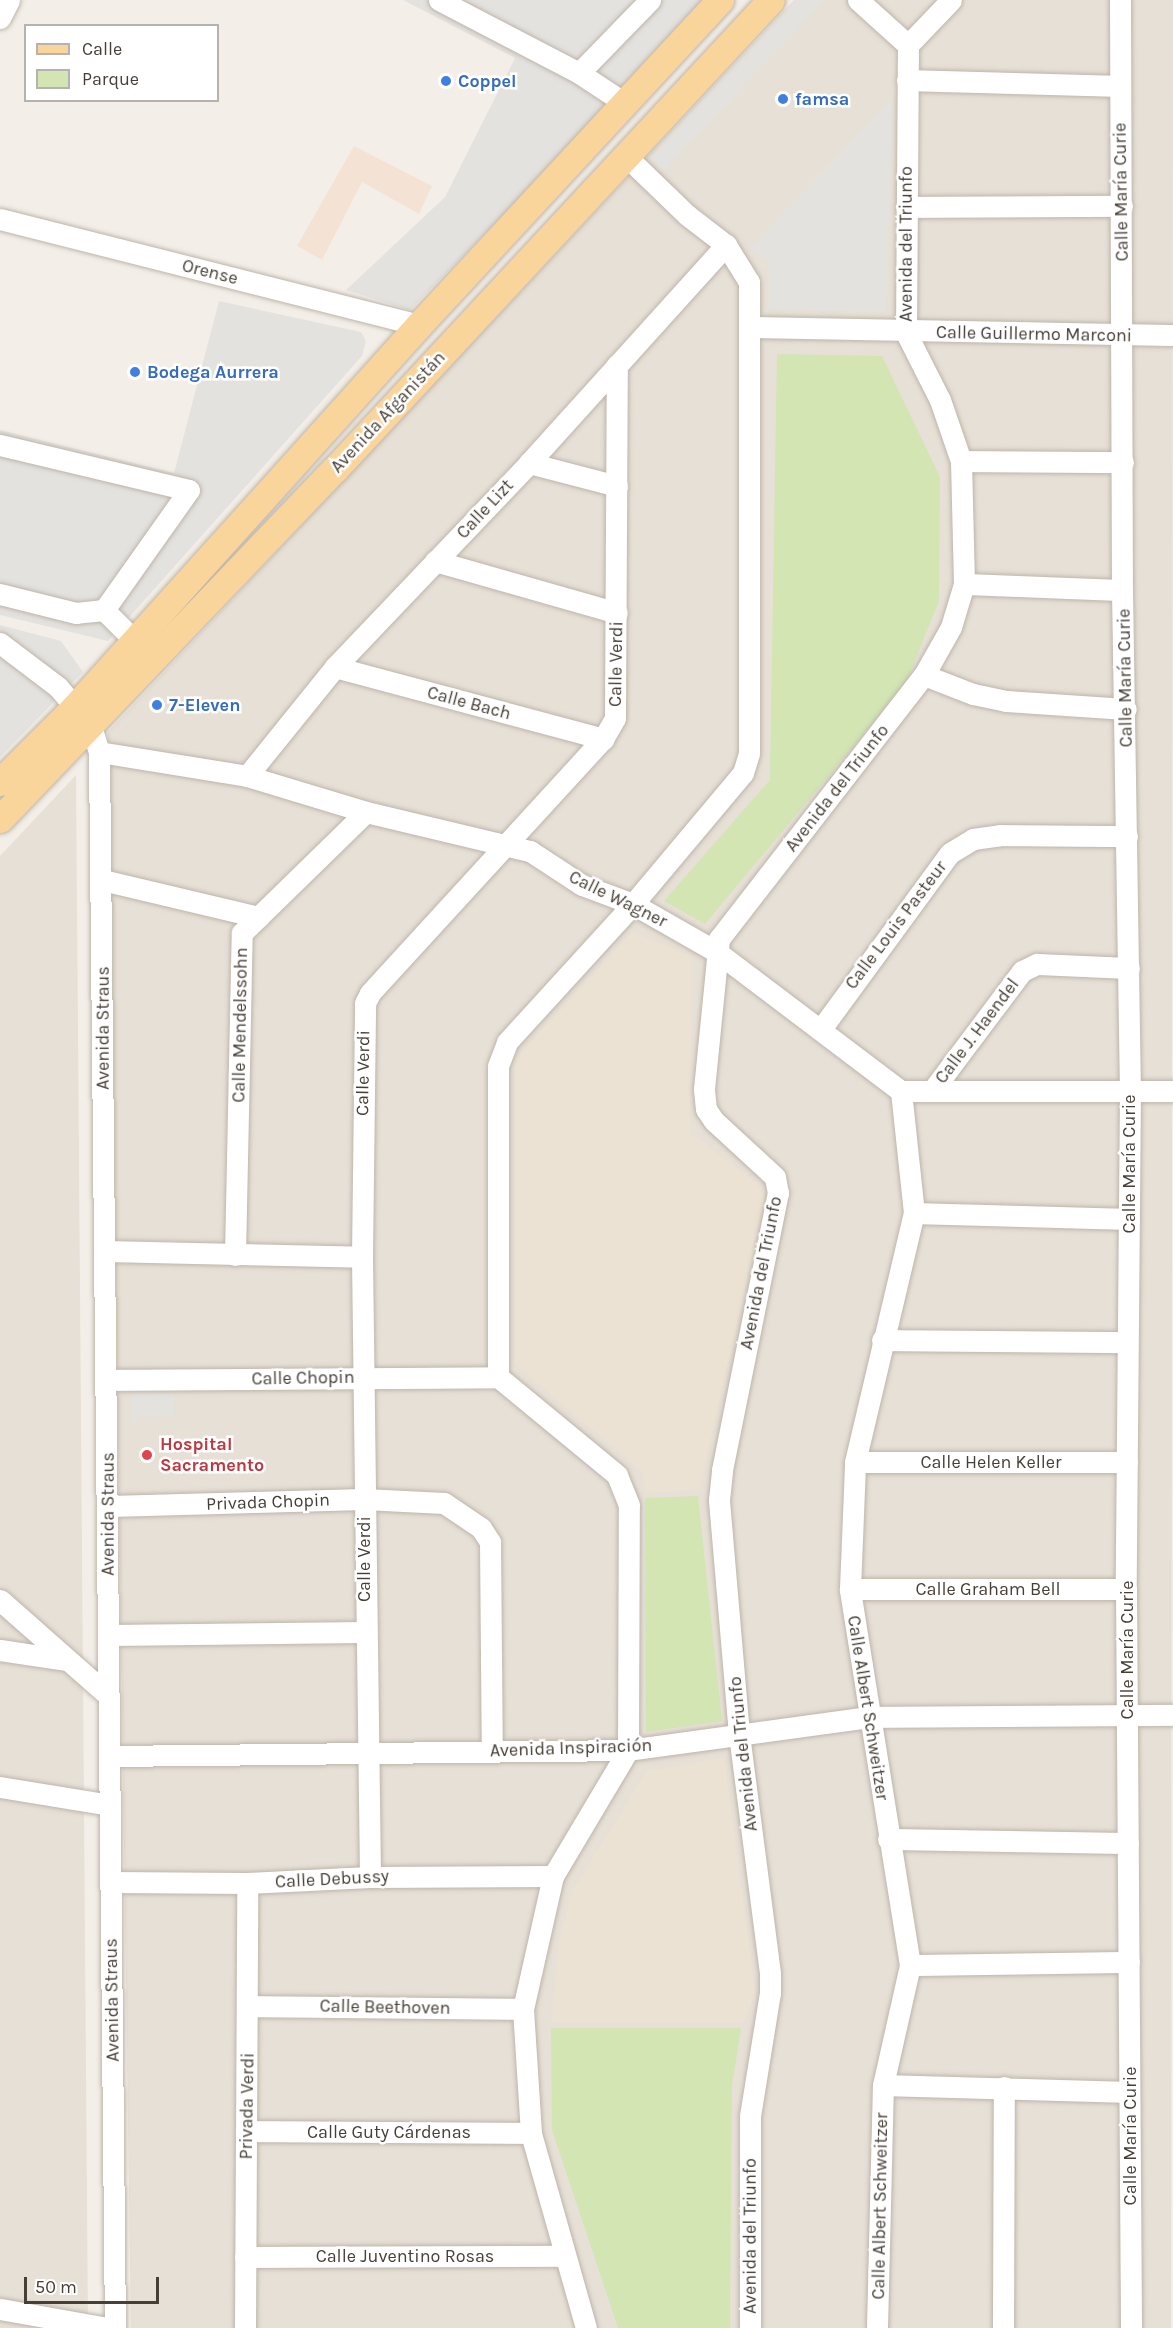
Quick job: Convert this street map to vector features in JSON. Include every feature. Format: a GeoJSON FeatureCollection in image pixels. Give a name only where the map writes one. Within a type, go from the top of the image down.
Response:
{"type":"FeatureCollection","features":[{"type":"Feature","properties":{"kind":"main road","name":"Avenida Afganistán"},"geometry":{"type":"LineString","coordinates":[[0,819],[83,717],[135,641],[419,325],[720,0]]}},
{"type":"Feature","properties":{"kind":"main road","name":"Avenida Afganistán"},"geometry":{"type":"LineString","coordinates":[[0,782],[83,717],[626,156],[771,0]]}},
{"type":"Feature","properties":{"kind":"main road"},"geometry":{"type":"LineString","coordinates":[[626,156],[625,122],[669,71],[671,54]]}},
{"type":"Feature","properties":{"kind":"street"},"geometry":{"type":"LineString","coordinates":[[0,18],[9,0]]}},
{"type":"Feature","properties":{"kind":"street"},"geometry":{"type":"LineString","coordinates":[[439,0],[579,73],[626,104]]}},
{"type":"Feature","properties":{"kind":"street"},"geometry":{"type":"LineString","coordinates":[[579,73],[650,0]]}},
{"type":"Feature","properties":{"kind":"street"},"geometry":{"type":"LineString","coordinates":[[858,0],[908,45],[951,0]]}},
{"type":"Feature","properties":{"kind":"street","name":"Calle María Curie"},"geometry":{"type":"LineString","coordinates":[[1120,0],[1122,590],[1126,709],[1130,1091],[1126,1589],[1131,2328]]}},
{"type":"Feature","properties":{"kind":"street","name":"Avenida del Triunfo"},"geometry":{"type":"LineString","coordinates":[[750,2328],[750,2116],[770,1973],[739,1734],[719,1500],[722,1470],[778,1193],[775,1177],[714,1121],[706,1109],[704,1089],[719,939],[924,675],[951,627],[964,584],[961,461],[940,400],[906,333],[908,45]]}},
{"type":"Feature","properties":{"kind":"street"},"geometry":{"type":"LineString","coordinates":[[907,80],[1120,86]]}},
{"type":"Feature","properties":{"kind":"street"},"geometry":{"type":"LineString","coordinates":[[586,2328],[531,2133],[523,2009],[553,1876],[628,1750],[629,1505],[625,1488],[617,1475],[498,1377],[498,1066],[502,1052],[633,904],[743,773],[749,753],[749,282],[726,245],[626,156]]}},
{"type":"Feature","properties":{"kind":"street"},"geometry":{"type":"LineString","coordinates":[[906,207],[1122,206]]}},
{"type":"Feature","properties":{"kind":"street","name":"Orense"},"geometry":{"type":"LineString","coordinates":[[0,219],[419,325]]}},
{"type":"Feature","properties":{"kind":"street","name":"Calle Lizt"},"geometry":{"type":"LineString","coordinates":[[247,777],[335,668],[529,463],[726,245]]}},
{"type":"Feature","properties":{"kind":"street","name":"Calle Guillermo Marconi"},"geometry":{"type":"LineString","coordinates":[[750,327],[906,333],[1173,335]]}},
{"type":"Feature","properties":{"kind":"street","name":"Calle Verdi"},"geometry":{"type":"LineString","coordinates":[[369,1876],[369,1750],[363,1632],[362,1257],[365,1003],[370,993],[603,739],[615,718],[617,365]]}},
{"type":"Feature","properties":{"kind":"street"},"geometry":{"type":"LineString","coordinates":[[0,445],[189,490],[104,610],[76,613],[0,594]]}},
{"type":"Feature","properties":{"kind":"street"},"geometry":{"type":"LineString","coordinates":[[961,461],[1123,462]]}},
{"type":"Feature","properties":{"kind":"street"},"geometry":{"type":"LineString","coordinates":[[529,463],[617,486]]}},
{"type":"Feature","properties":{"kind":"street"},"geometry":{"type":"LineString","coordinates":[[435,561],[617,613]]}},
{"type":"Feature","properties":{"kind":"street"},"geometry":{"type":"LineString","coordinates":[[964,584],[1122,590]]}},
{"type":"Feature","properties":{"kind":"street"},"geometry":{"type":"LineString","coordinates":[[104,610],[135,641]]}},
{"type":"Feature","properties":{"kind":"street"},"geometry":{"type":"LineString","coordinates":[[0,643],[58,687],[83,717]]}},
{"type":"Feature","properties":{"kind":"street","name":"Calle Bach"},"geometry":{"type":"LineString","coordinates":[[335,668],[603,739]]}},
{"type":"Feature","properties":{"kind":"street"},"geometry":{"type":"LineString","coordinates":[[924,675],[973,694],[1006,701],[1126,709]]}},
{"type":"Feature","properties":{"kind":"street","name":"Avenida Straus"},"geometry":{"type":"LineString","coordinates":[[83,717],[99,752],[102,880],[115,2328]]}},
{"type":"Feature","properties":{"kind":"street","name":"Calle Wagner"},"geometry":{"type":"LineString","coordinates":[[99,752],[247,777],[366,812],[530,851],[582,885],[633,904],[717,952],[901,1091]]}},
{"type":"Feature","properties":{"kind":"street","name":"Calle Mendelssohn"},"geometry":{"type":"LineString","coordinates":[[235,1255],[242,933],[366,812]]}},
{"type":"Feature","properties":{"kind":"street","name":"Calle Louis Pasteur"},"geometry":{"type":"LineString","coordinates":[[820,1029],[950,853],[973,839],[1000,835],[1127,836]]}},
{"type":"Feature","properties":{"kind":"street"},"geometry":{"type":"LineString","coordinates":[[102,880],[259,917]]}},
{"type":"Feature","properties":{"kind":"street","name":"Calle J. Haendel"},"geometry":{"type":"LineString","coordinates":[[932,1091],[1022,971],[1037,964],[1129,968]]}},
{"type":"Feature","properties":{"kind":"street"},"geometry":{"type":"LineString","coordinates":[[901,1091],[1173,1091]]}},
{"type":"Feature","properties":{"kind":"street","name":"Calle Albert Schweitzer"},"geometry":{"type":"LineString","coordinates":[[877,2328],[883,2085],[910,1965],[868,1717],[850,1589],[855,1462],[882,1340],[914,1213],[901,1091]]}},
{"type":"Feature","properties":{"kind":"street"},"geometry":{"type":"LineString","coordinates":[[914,1213],[1129,1219]]}},
{"type":"Feature","properties":{"kind":"street"},"geometry":{"type":"LineString","coordinates":[[104,1251],[362,1257]]}},
{"type":"Feature","properties":{"kind":"street"},"geometry":{"type":"LineString","coordinates":[[882,1340],[1127,1342]]}},
{"type":"Feature","properties":{"kind":"street","name":"Calle Chopin"},"geometry":{"type":"LineString","coordinates":[[107,1380],[498,1377]]}},
{"type":"Feature","properties":{"kind":"street","name":"Calle Helen Keller"},"geometry":{"type":"LineString","coordinates":[[855,1462],[1127,1462]]}},
{"type":"Feature","properties":{"kind":"street","name":"Privada Chopin"},"geometry":{"type":"LineString","coordinates":[[109,1506],[364,1499],[444,1503],[486,1535],[490,1542],[492,1752]]}},
{"type":"Feature","properties":{"kind":"street","name":"Calle Graham Bell"},"geometry":{"type":"LineString","coordinates":[[850,1589],[1126,1589]]}},
{"type":"Feature","properties":{"kind":"street"},"geometry":{"type":"LineString","coordinates":[[0,1600],[65,1660],[109,1696]]}},
{"type":"Feature","properties":{"kind":"street"},"geometry":{"type":"LineString","coordinates":[[109,1635],[363,1632]]}},
{"type":"Feature","properties":{"kind":"street"},"geometry":{"type":"LineString","coordinates":[[0,1650],[65,1660]]}},
{"type":"Feature","properties":{"kind":"street","name":"Avenida Inspiración"},"geometry":{"type":"LineString","coordinates":[[110,1756],[369,1750],[492,1752],[628,1750],[868,1717],[1173,1715]]}},
{"type":"Feature","properties":{"kind":"street"},"geometry":{"type":"LineString","coordinates":[[0,1787],[110,1805]]}},
{"type":"Feature","properties":{"kind":"street"},"geometry":{"type":"LineString","coordinates":[[888,1839],[1128,1843]]}},
{"type":"Feature","properties":{"kind":"street","name":"Calle Debussy"},"geometry":{"type":"LineString","coordinates":[[110,1882],[247,1883],[369,1876],[553,1876]]}},
{"type":"Feature","properties":{"kind":"street","name":"Privada Verdi"},"geometry":{"type":"LineString","coordinates":[[245,2328],[247,1883]]}},
{"type":"Feature","properties":{"kind":"street"},"geometry":{"type":"LineString","coordinates":[[910,1965],[1129,1962]]}},
{"type":"Feature","properties":{"kind":"street","name":"Calle Beethoven"},"geometry":{"type":"LineString","coordinates":[[248,2006],[523,2009]]}},
{"type":"Feature","properties":{"kind":"street"},"geometry":{"type":"LineString","coordinates":[[883,2085],[1130,2092]]}},
{"type":"Feature","properties":{"kind":"street"},"geometry":{"type":"LineString","coordinates":[[1003,2328],[1004,2087]]}},
{"type":"Feature","properties":{"kind":"street","name":"Calle Guty Cárdenas"},"geometry":{"type":"LineString","coordinates":[[246,2131],[531,2133]]}},
{"type":"Feature","properties":{"kind":"street","name":"Calle Juventino Rosas"},"geometry":{"type":"LineString","coordinates":[[245,2257],[565,2256]]}},
{"type":"Feature","properties":{"kind":"street"},"geometry":{"type":"LineString","coordinates":[[0,2309],[107,2328]]}},
{"type":"Feature","properties":{"kind":"shaded area"},"geometry":{"type":"Polygon","coordinates":[[[403,0],[705,0],[615,101],[410,310],[346,290],[445,197],[515,58],[403,0]]]}},
{"type":"Feature","properties":{"kind":"shaded area"},"geometry":{"type":"Polygon","coordinates":[[[794,0],[1173,0],[1171,2328],[131,2328],[108,732],[794,0]]]}},
{"type":"Feature","properties":{"kind":"shaded area"},"geometry":{"type":"Polygon","coordinates":[[[795,0],[824,0],[664,170],[650,157],[795,0]]]}},
{"type":"Feature","properties":{"kind":"shaded area"},"geometry":{"type":"Polygon","coordinates":[[[892,98],[886,312],[769,309],[769,263],[750,249],[892,98]]]}},
{"type":"Feature","properties":{"kind":"shaded area"},"geometry":{"type":"Polygon","coordinates":[[[354,146],[432,186],[419,214],[362,182],[322,260],[297,246],[354,146]]]}},
{"type":"Feature","properties":{"kind":"shaded area"},"geometry":{"type":"Polygon","coordinates":[[[219,301],[361,332],[366,341],[362,356],[108,641],[0,615],[0,430],[174,473],[219,301]]]}},
{"type":"Feature","properties":{"kind":"shaded area"},"geometry":{"type":"Polygon","coordinates":[[[0,625],[61,641],[83,672],[0,757],[0,625]]]}},
{"type":"Feature","properties":{"kind":"shaded area"},"geometry":{"type":"Polygon","coordinates":[[[76,775],[88,2328],[0,2328],[0,856],[76,775]]]}},
{"type":"Feature","properties":{"kind":"shaded area"},"geometry":{"type":"Polygon","coordinates":[[[632,932],[692,956],[690,1133],[767,1191],[699,1490],[645,1493],[642,1471],[515,1364],[515,1059],[632,932]]]}},
{"type":"Feature","properties":{"kind":"shaded area"},"geometry":{"type":"Polygon","coordinates":[[[132,1394],[174,1394],[174,1415],[140,1415],[132,1424],[132,1394]]]}},
{"type":"Feature","properties":{"kind":"shaded area"},"geometry":{"type":"Polygon","coordinates":[[[724,1758],[755,1992],[744,2022],[552,2022],[558,1946],[573,1890],[647,1771],[724,1758]]]}},
{"type":"Feature","properties":{"kind":"green space"},"geometry":{"type":"Polygon","coordinates":[[[777,354],[882,356],[940,477],[939,601],[906,683],[705,924],[664,901],[770,780],[777,354]]]}},
{"type":"Feature","properties":{"kind":"green space"},"geometry":{"type":"Polygon","coordinates":[[[698,1496],[722,1721],[646,1732],[645,1498],[698,1496]]]}},
{"type":"Feature","properties":{"kind":"green space"},"geometry":{"type":"Polygon","coordinates":[[[551,2028],[741,2028],[732,2085],[730,2328],[618,2328],[552,2130],[551,2028]]]}},
{"type":"Feature","properties":{"kind":"place","name":"Coppel"},"geometry":{"type":"Point","coordinates":[446,81]}},
{"type":"Feature","properties":{"kind":"place","name":"famsa"},"geometry":{"type":"Point","coordinates":[783,99]}},
{"type":"Feature","properties":{"kind":"place","name":"Bodega Aurrera"},"geometry":{"type":"Point","coordinates":[135,372]}},
{"type":"Feature","properties":{"kind":"place","name":"7-Eleven"},"geometry":{"type":"Point","coordinates":[157,705]}},
{"type":"Feature","properties":{"kind":"place","name":"Hospital Sacramento"},"geometry":{"type":"Point","coordinates":[147,1455]}}]}
